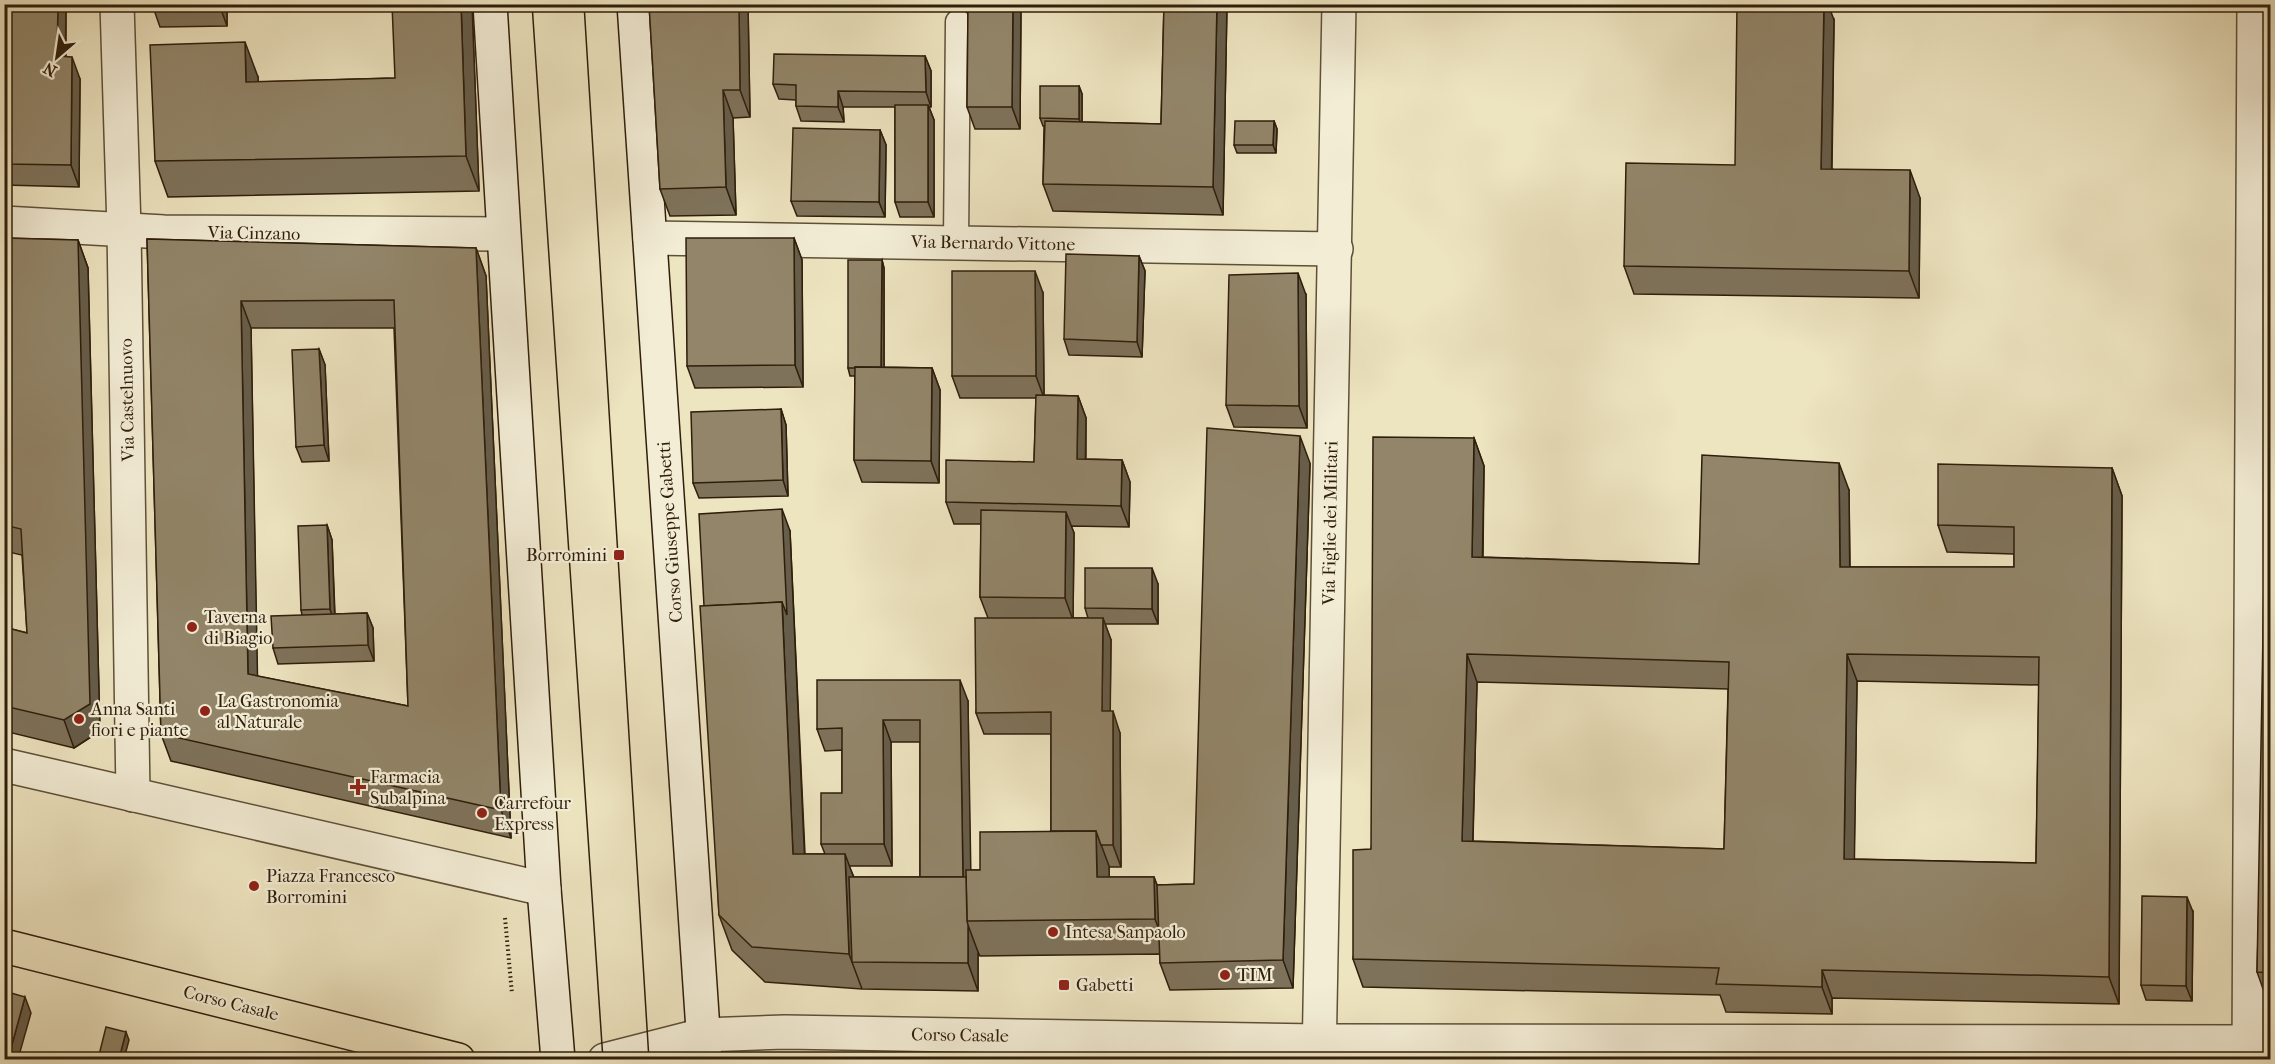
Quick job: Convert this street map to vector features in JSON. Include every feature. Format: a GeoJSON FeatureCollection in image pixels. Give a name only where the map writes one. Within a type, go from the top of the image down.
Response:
{"type":"FeatureCollection","features":[{"type":"Feature","properties":{"kind":"main road","name":"Corso Casale"},"geometry":{"type":"LineString","coordinates":[[4,946],[458,1059]]}},
{"type":"Feature","properties":{"kind":"street","name":"Via Castelnuovo"},"geometry":{"type":"LineString","coordinates":[[117,4],[124,229],[133,795]]}},
{"type":"Feature","properties":{"kind":"street"},"geometry":{"type":"LineString","coordinates":[[490,4],[544,889],[558,1059]]}},
{"type":"Feature","properties":{"kind":"street","name":"Corso Giuseppe Gabetti"},"geometry":{"type":"LineString","coordinates":[[634,4],[704,1047]]}},
{"type":"Feature","properties":{"kind":"street","name":"Via Figlie dei Militari"},"geometry":{"type":"LineString","coordinates":[[1318,1050],[1336,249],[1339,4]]}},
{"type":"Feature","properties":{"kind":"street"},"geometry":{"type":"LineString","coordinates":[[2254,4],[2262,272],[2256,1048]]}},
{"type":"Feature","properties":{"kind":"street","name":"Via Cinzano"},"geometry":{"type":"LineString","coordinates":[[4,223],[124,229],[462,236],[504,234]]}},
{"type":"Feature","properties":{"kind":"street","name":"Via Bernardo Vittone"},"geometry":{"type":"LineString","coordinates":[[650,238],[1336,249]]}},
{"type":"Feature","properties":{"kind":"street"},"geometry":{"type":"LineString","coordinates":[[4,765],[544,889]]}},
{"type":"Feature","properties":{"kind":"street","name":"Corso Casale"},"geometry":{"type":"LineString","coordinates":[[605,1059],[704,1047],[785,1032],[1318,1050],[2180,1040],[2256,1048]]}},
{"type":"Feature","properties":{"kind":"lane"},"geometry":{"type":"LineString","coordinates":[[956,242],[958,22]]}},
{"type":"Feature","properties":{"kind":"path"},"geometry":{"type":"LineString","coordinates":[[504,911],[512,998]]}},
{"type":"Feature","properties":{"kind":"building"},"geometry":{"type":"Polygon","coordinates":[[[4,4],[58,4],[57,56],[72,57],[71,165],[4,164],[4,4]]]}},
{"type":"Feature","properties":{"kind":"building"},"geometry":{"type":"Polygon","coordinates":[[[152,4],[201,4],[152,5],[152,4]]]}},
{"type":"Feature","properties":{"kind":"building"},"geometry":{"type":"Polygon","coordinates":[[[392,4],[461,4],[466,156],[155,161],[150,45],[245,42],[246,82],[395,78],[392,4]]]}},
{"type":"Feature","properties":{"kind":"building"},"geometry":{"type":"Polygon","coordinates":[[[649,4],[739,4],[740,90],[723,90],[726,187],[660,189],[649,4]]]}},
{"type":"Feature","properties":{"kind":"building"},"geometry":{"type":"Polygon","coordinates":[[[968,4],[1013,4],[1012,107],[967,107],[968,4]]]}},
{"type":"Feature","properties":{"kind":"building"},"geometry":{"type":"Polygon","coordinates":[[[1164,4],[1217,4],[1213,187],[1043,184],[1045,121],[1161,124],[1164,4]]]}},
{"type":"Feature","properties":{"kind":"building"},"geometry":{"type":"Polygon","coordinates":[[[1737,4],[1824,4],[1821,169],[1910,170],[1909,271],[1624,266],[1626,163],[1735,165],[1737,4]]]}},
{"type":"Feature","properties":{"kind":"building"},"geometry":{"type":"Polygon","coordinates":[[[774,54],[925,56],[926,92],[838,91],[838,107],[796,106],[796,85],[773,84],[774,54]]]}},
{"type":"Feature","properties":{"kind":"building"},"geometry":{"type":"Polygon","coordinates":[[[1040,86],[1079,86],[1079,119],[1040,118],[1040,86]]]}},
{"type":"Feature","properties":{"kind":"building"},"geometry":{"type":"Polygon","coordinates":[[[895,105],[928,105],[928,202],[895,202],[895,105]]]}},
{"type":"Feature","properties":{"kind":"building"},"geometry":{"type":"Polygon","coordinates":[[[1235,121],[1274,121],[1273,145],[1234,145],[1235,121]]]}},
{"type":"Feature","properties":{"kind":"building"},"geometry":{"type":"Polygon","coordinates":[[[793,128],[880,130],[879,202],[791,201],[793,128]]]}},
{"type":"Feature","properties":{"kind":"building"},"geometry":{"type":"Polygon","coordinates":[[[4,238],[78,240],[90,704],[64,720],[4,706],[4,627],[27,633],[21,529],[4,525],[4,238]]]}},
{"type":"Feature","properties":{"kind":"building"},"geometry":{"type":"Polygon","coordinates":[[[686,238],[794,238],[795,365],[687,366],[686,238]]]}},
{"type":"Feature","properties":{"kind":"building"},"geometry":{"type":"Polygon","coordinates":[[[147,239],[476,248],[501,810],[161,734],[147,239]],[[394,300],[241,301],[248,674],[408,706],[394,300]]]}},
{"type":"Feature","properties":{"kind":"building"},"geometry":{"type":"Polygon","coordinates":[[[1066,254],[1139,256],[1137,342],[1064,339],[1066,254]]]}},
{"type":"Feature","properties":{"kind":"building"},"geometry":{"type":"Polygon","coordinates":[[[848,260],[882,260],[881,367],[848,368],[848,260]]]}},
{"type":"Feature","properties":{"kind":"building"},"geometry":{"type":"Polygon","coordinates":[[[952,271],[1035,271],[1036,376],[952,376],[952,271]]]}},
{"type":"Feature","properties":{"kind":"building"},"geometry":{"type":"Polygon","coordinates":[[[1298,273],[1299,406],[1226,405],[1229,275],[1298,273]]]}},
{"type":"Feature","properties":{"kind":"building"},"geometry":{"type":"Polygon","coordinates":[[[319,349],[324,445],[296,447],[292,350],[319,349]]]}},
{"type":"Feature","properties":{"kind":"building"},"geometry":{"type":"Polygon","coordinates":[[[855,367],[932,368],[931,461],[854,460],[855,367]]]}},
{"type":"Feature","properties":{"kind":"building"},"geometry":{"type":"Polygon","coordinates":[[[1036,395],[1078,396],[1077,459],[1122,460],[1121,506],[946,502],[946,460],[1034,462],[1036,395]]]}},
{"type":"Feature","properties":{"kind":"building"},"geometry":{"type":"Polygon","coordinates":[[[781,409],[783,480],[693,483],[691,412],[781,409]]]}},
{"type":"Feature","properties":{"kind":"building"},"geometry":{"type":"Polygon","coordinates":[[[1207,428],[1300,436],[1283,960],[1160,963],[1157,885],[1194,884],[1207,428]]]}},
{"type":"Feature","properties":{"kind":"building"},"geometry":{"type":"Polygon","coordinates":[[[1373,437],[1474,438],[1472,557],[1699,564],[1702,455],[1839,463],[1840,567],[2014,567],[2014,527],[1938,525],[1938,464],[2112,468],[2109,977],[1822,970],[1822,987],[1716,984],[1719,968],[1353,959],[1353,850],[1371,849],[1373,437]],[[1467,654],[1462,841],[1724,849],[1729,662],[1467,654]],[[1847,654],[1844,859],[2036,863],[2039,657],[1847,654]]]}},
{"type":"Feature","properties":{"kind":"building"},"geometry":{"type":"Polygon","coordinates":[[[2266,464],[2271,464],[2271,973],[2257,972],[2266,464]]]}},
{"type":"Feature","properties":{"kind":"building"},"geometry":{"type":"Polygon","coordinates":[[[782,509],[787,615],[782,602],[704,606],[699,514],[782,509]]]}},
{"type":"Feature","properties":{"kind":"building"},"geometry":{"type":"Polygon","coordinates":[[[981,510],[1066,512],[1065,598],[980,597],[981,510]]]}},
{"type":"Feature","properties":{"kind":"building"},"geometry":{"type":"Polygon","coordinates":[[[327,525],[330,609],[301,610],[298,526],[327,525]]]}},
{"type":"Feature","properties":{"kind":"building"},"geometry":{"type":"Polygon","coordinates":[[[1085,568],[1152,568],[1152,609],[1085,608],[1085,568]]]}},
{"type":"Feature","properties":{"kind":"building"},"geometry":{"type":"Polygon","coordinates":[[[782,602],[793,854],[845,854],[849,954],[752,947],[719,915],[700,606],[782,602]]]}},
{"type":"Feature","properties":{"kind":"building"},"geometry":{"type":"Polygon","coordinates":[[[367,613],[368,645],[273,648],[271,616],[367,613]]]}},
{"type":"Feature","properties":{"kind":"building"},"geometry":{"type":"Polygon","coordinates":[[[975,618],[1103,618],[1102,711],[1113,711],[1113,845],[1101,845],[1096,831],[1051,831],[1051,712],[976,713],[975,618]]]}},
{"type":"Feature","properties":{"kind":"building"},"geometry":{"type":"Polygon","coordinates":[[[817,680],[960,680],[963,877],[920,877],[920,720],[883,720],[884,844],[821,844],[821,793],[842,793],[842,728],[817,729],[817,680]]]}},
{"type":"Feature","properties":{"kind":"building"},"geometry":{"type":"Polygon","coordinates":[[[1096,831],[1097,877],[1154,877],[1155,919],[967,921],[966,870],[980,870],[980,832],[1096,831]]]}},
{"type":"Feature","properties":{"kind":"building"},"geometry":{"type":"Polygon","coordinates":[[[849,877],[966,877],[968,963],[852,962],[849,877]]]}},
{"type":"Feature","properties":{"kind":"building"},"geometry":{"type":"Polygon","coordinates":[[[2142,896],[2187,897],[2186,986],[2141,985],[2142,896]]]}},
{"type":"Feature","properties":{"kind":"building"},"geometry":{"type":"Polygon","coordinates":[[[4,991],[25,997],[8,1059],[4,1059],[4,991]]]}},
{"type":"Feature","properties":{"kind":"building"},"geometry":{"type":"Polygon","coordinates":[[[106,1027],[126,1032],[119,1059],[98,1059],[106,1027]]]}},
{"type":"Feature","properties":{"kind":"building"},"geometry":{"type":"Polygon","coordinates":[[[217,1056],[235,1059],[215,1059],[217,1056]]]}},
{"type":"Feature","properties":{"kind":"tram line"},"geometry":{"type":"LineString","coordinates":[[532,4],[603,1060]]}},
{"type":"Feature","properties":{"kind":"tram line"},"geometry":{"type":"LineString","coordinates":[[584,4],[649,1060]]}},
{"type":"Feature","properties":{"kind":"place","name":"Borromini"},"geometry":{"type":"Point","coordinates":[619,555]}},
{"type":"Feature","properties":{"kind":"place","name":"Taverna di Biagio"},"geometry":{"type":"Point","coordinates":[192,627]}},
{"type":"Feature","properties":{"kind":"place","name":"La Gastronomia al Naturale"},"geometry":{"type":"Point","coordinates":[205,711]}},
{"type":"Feature","properties":{"kind":"place","name":"Anna Santi fiori e piante"},"geometry":{"type":"Point","coordinates":[79,719]}},
{"type":"Feature","properties":{"kind":"place","name":"Farmacia Subalpina"},"geometry":{"type":"Point","coordinates":[358,787]}},
{"type":"Feature","properties":{"kind":"place","name":"Carrefour Express"},"geometry":{"type":"Point","coordinates":[482,813]}},
{"type":"Feature","properties":{"kind":"place","name":"Piazza Francesco Borromini"},"geometry":{"type":"Point","coordinates":[254,886]}},
{"type":"Feature","properties":{"kind":"place","name":"Intesa Sanpaolo"},"geometry":{"type":"Point","coordinates":[1053,932]}},
{"type":"Feature","properties":{"kind":"place","name":"TIM"},"geometry":{"type":"Point","coordinates":[1225,975]}},
{"type":"Feature","properties":{"kind":"place","name":"Gabetti"},"geometry":{"type":"Point","coordinates":[1064,985]}}]}
